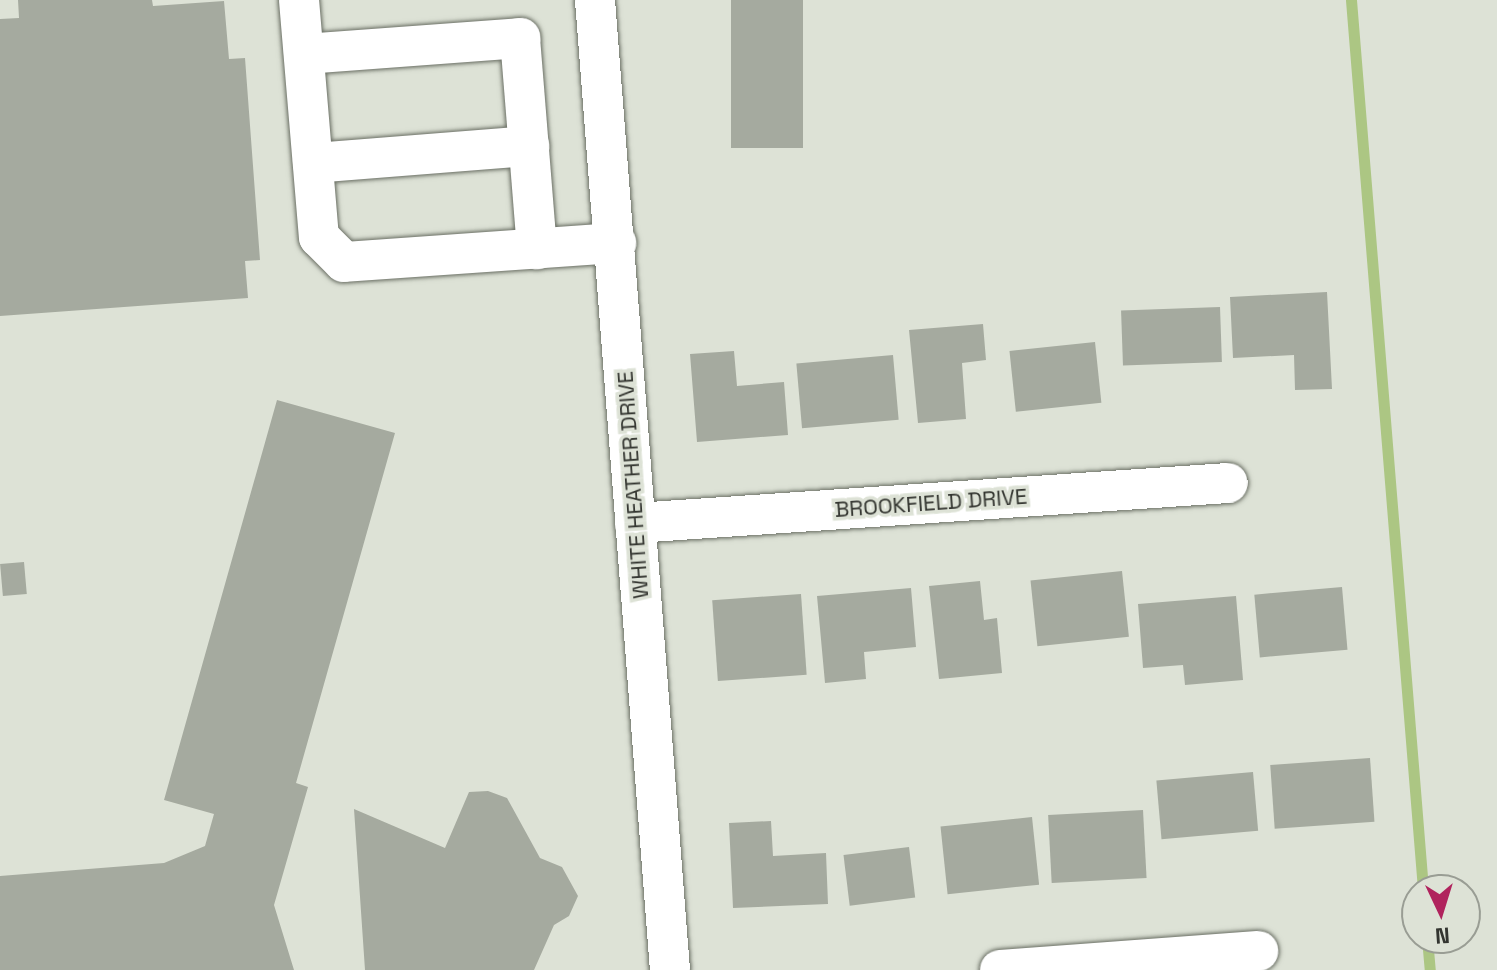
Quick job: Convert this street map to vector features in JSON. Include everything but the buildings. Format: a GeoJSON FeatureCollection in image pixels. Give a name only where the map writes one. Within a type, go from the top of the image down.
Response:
{"type":"FeatureCollection","features":[{"type":"Feature","properties":{"kind":"street"},"geometry":{"type":"LineString","coordinates":[[299,0],[319,237],[344,262],[616,243]]}},
{"type":"Feature","properties":{"kind":"street","name":"WHITE HEATHER DRIVE"},"geometry":{"type":"LineString","coordinates":[[595,0],[670,970]]}},
{"type":"Feature","properties":{"kind":"street"},"geometry":{"type":"LineString","coordinates":[[304,54],[520,38],[537,249]]}},
{"type":"Feature","properties":{"kind":"street"},"geometry":{"type":"LineString","coordinates":[[313,163],[529,146]]}},
{"type":"Feature","properties":{"kind":"street","name":"BROOKFIELD DRIVE"},"geometry":{"type":"LineString","coordinates":[[635,523],[1228,483]]}},
{"type":"Feature","properties":{"kind":"street"},"geometry":{"type":"LineString","coordinates":[[1000,970],[1258,951]]}},
{"type":"Feature","properties":{"kind":"waterway"},"geometry":{"type":"LineString","coordinates":[[1351,0],[1422,874]]}},
{"type":"Feature","properties":{"kind":"waterway"},"geometry":{"type":"LineString","coordinates":[[1428,954],[1430,970]]}}]}
